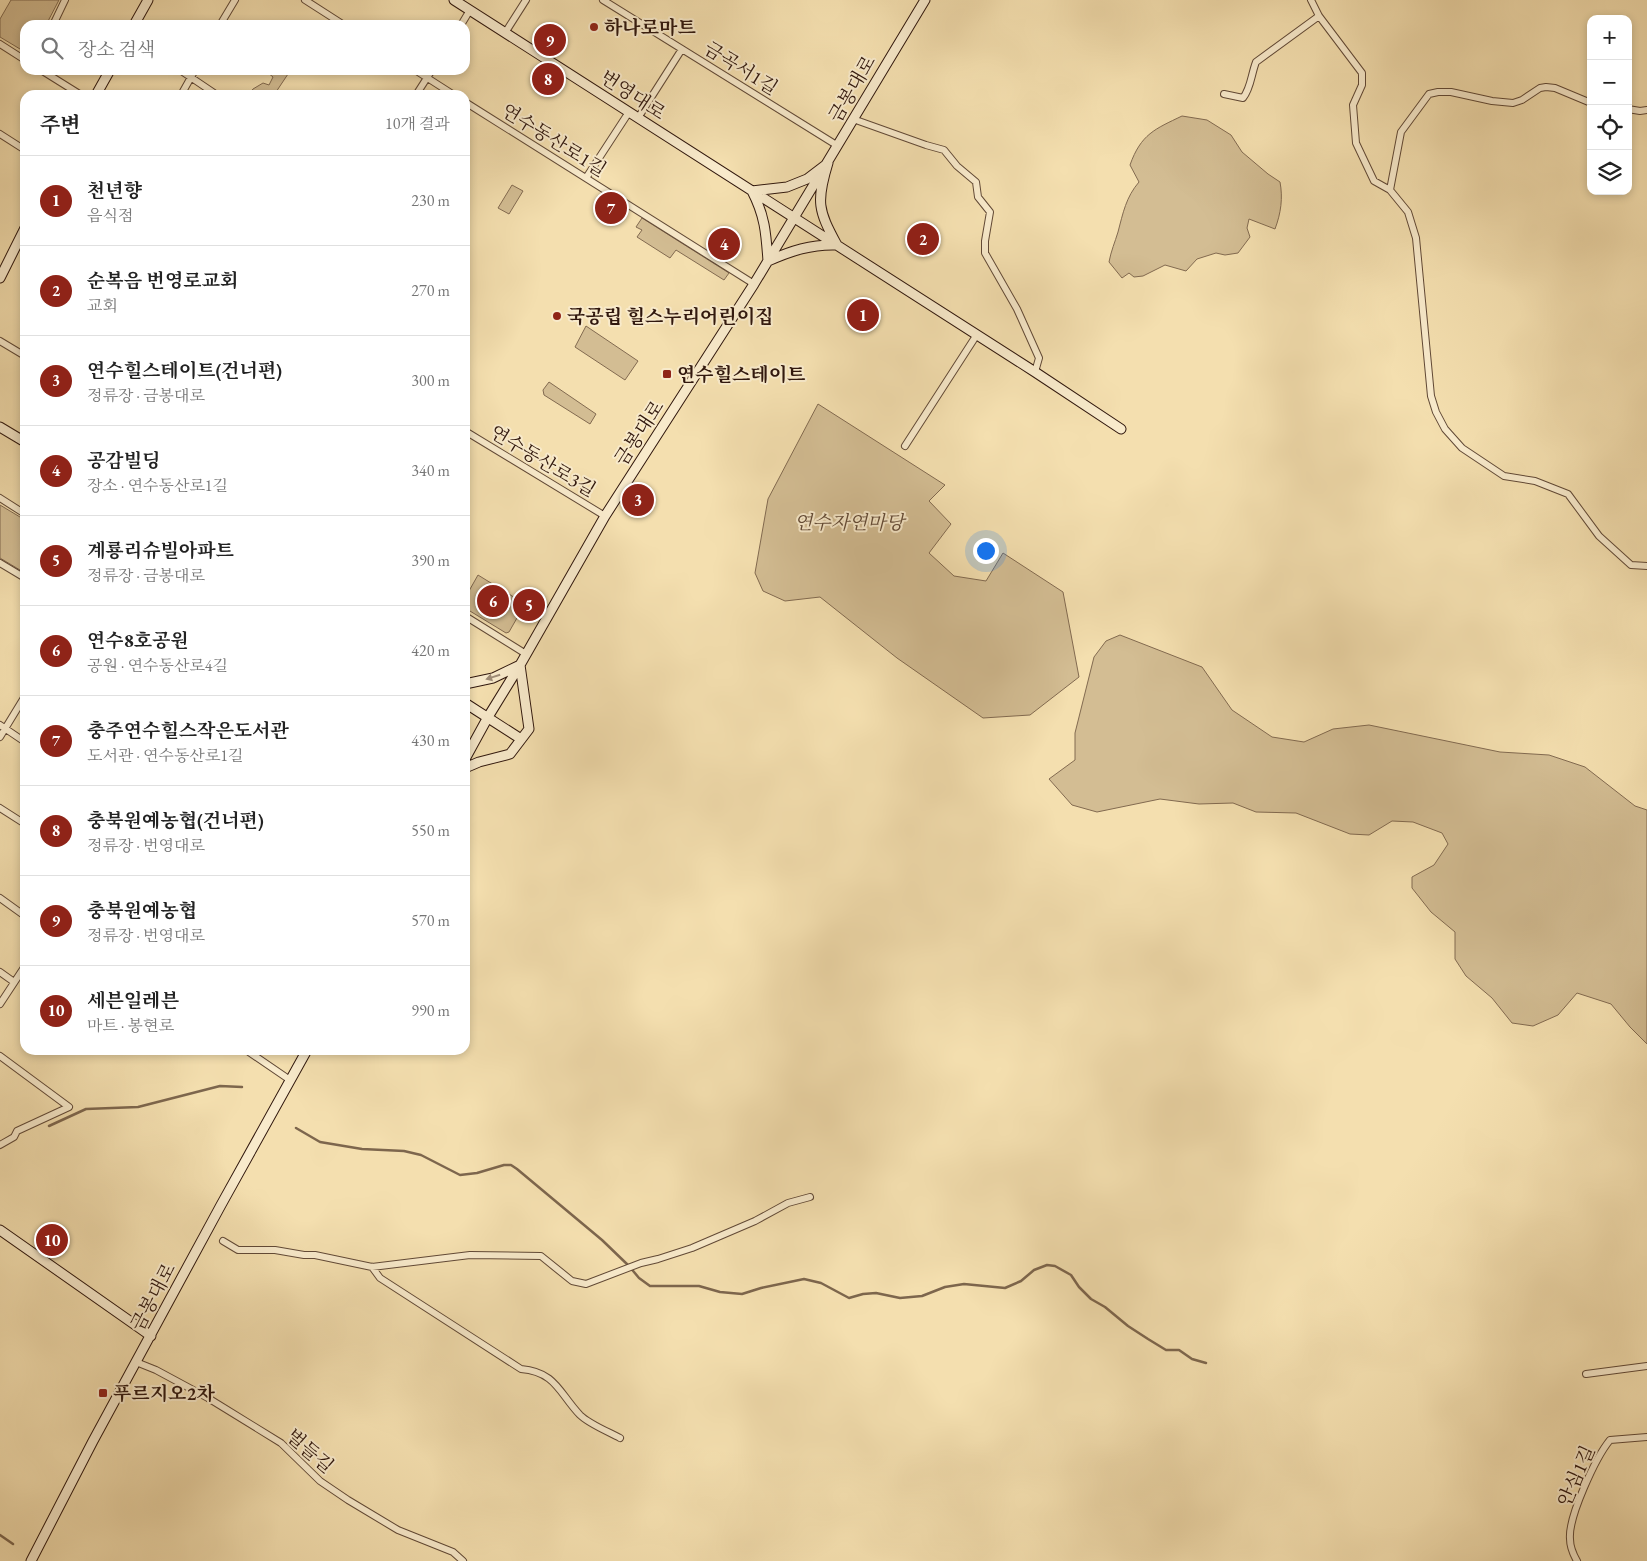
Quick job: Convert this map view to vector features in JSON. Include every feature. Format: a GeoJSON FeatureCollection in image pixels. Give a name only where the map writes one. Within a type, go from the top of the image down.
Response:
{"type":"FeatureCollection","features":[{"type":"Feature","properties":{"kind":"street"},"geometry":{"type":"LineString","coordinates":[[55,20],[65,0]]}},
{"type":"Feature","properties":{"kind":"street"},"geometry":{"type":"LineString","coordinates":[[137,20],[148,0]]}},
{"type":"Feature","properties":{"kind":"street"},"geometry":{"type":"LineString","coordinates":[[223,20],[235,0]]}},
{"type":"Feature","properties":{"kind":"street"},"geometry":{"type":"LineString","coordinates":[[305,0],[336,20]]}},
{"type":"Feature","properties":{"kind":"street","name":"번영대로"},"geometry":{"type":"LineString","coordinates":[[454,0],[1035,372],[1121,430]]}},
{"type":"Feature","properties":{"kind":"street"},"geometry":{"type":"LineString","coordinates":[[505,33],[526,0]]}},
{"type":"Feature","properties":{"kind":"street","name":"금곡서1길"},"geometry":{"type":"LineString","coordinates":[[602,0],[838,146]]}},
{"type":"Feature","properties":{"kind":"street","name":"금봉대로"},"geometry":{"type":"LineString","coordinates":[[470,750],[605,516],[754,284],[925,0]]}},
{"type":"Feature","properties":{"kind":"street"},"geometry":{"type":"LineString","coordinates":[[1311,0],[1319,16],[1362,73],[1362,85],[1353,105],[1356,143],[1374,181],[1390,190],[1408,212],[1416,238],[1431,396],[1436,412],[1445,429],[1462,448],[1504,476],[1535,481],[1568,494],[1599,536],[1631,565],[1647,566]]}},
{"type":"Feature","properties":{"kind":"street"},"geometry":{"type":"LineString","coordinates":[[464,20],[470,10]]}},
{"type":"Feature","properties":{"kind":"street"},"geometry":{"type":"LineString","coordinates":[[1224,94],[1243,98],[1249,91],[1256,62],[1319,16]]}},
{"type":"Feature","properties":{"kind":"street"},"geometry":{"type":"LineString","coordinates":[[0,44],[20,57]]}},
{"type":"Feature","properties":{"kind":"street"},"geometry":{"type":"LineString","coordinates":[[638,118],[682,49]]}},
{"type":"Feature","properties":{"kind":"street"},"geometry":{"type":"LineString","coordinates":[[49,75],[73,90]]}},
{"type":"Feature","properties":{"kind":"street"},"geometry":{"type":"LineString","coordinates":[[99,90],[107,75]]}},
{"type":"Feature","properties":{"kind":"street"},"geometry":{"type":"LineString","coordinates":[[188,75],[210,90]]}},
{"type":"Feature","properties":{"kind":"street"},"geometry":{"type":"LineString","coordinates":[[422,75],[446,90]]}},
{"type":"Feature","properties":{"kind":"street"},"geometry":{"type":"LineString","coordinates":[[419,90],[429,75]]}},
{"type":"Feature","properties":{"kind":"street"},"geometry":{"type":"LineString","coordinates":[[184,90],[191,77]]}},
{"type":"Feature","properties":{"kind":"street"},"geometry":{"type":"LineString","coordinates":[[1390,190],[1402,132],[1429,94],[1451,92],[1492,101],[1513,103],[1522,100],[1540,88],[1546,87],[1555,88],[1587,100]]}},
{"type":"Feature","properties":{"kind":"street","name":"연수동산로1길"},"geometry":{"type":"LineString","coordinates":[[470,105],[754,284]]}},
{"type":"Feature","properties":{"kind":"street"},"geometry":{"type":"LineString","coordinates":[[1632,110],[1647,110]]}},
{"type":"Feature","properties":{"kind":"street"},"geometry":{"type":"LineString","coordinates":[[586,178],[629,112]]}},
{"type":"Feature","properties":{"kind":"street"},"geometry":{"type":"LineString","coordinates":[[853,119],[944,150],[957,166],[976,182],[978,197],[990,212],[985,253],[1017,309],[1039,358],[1035,372]]}},
{"type":"Feature","properties":{"kind":"street"},"geometry":{"type":"LineString","coordinates":[[1,137],[20,147]]}},
{"type":"Feature","properties":{"kind":"street"},"geometry":{"type":"LineString","coordinates":[[828,164],[820,189],[820,208],[822,218],[837,245],[802,247],[768,261],[761,207],[752,191],[787,186],[800,182],[828,164]]}},
{"type":"Feature","properties":{"kind":"street"},"geometry":{"type":"LineString","coordinates":[[0,278],[20,238]]}},
{"type":"Feature","properties":{"kind":"street"},"geometry":{"type":"LineString","coordinates":[[905,446],[976,336]]}},
{"type":"Feature","properties":{"kind":"street"},"geometry":{"type":"LineString","coordinates":[[0,342],[20,353]]}},
{"type":"Feature","properties":{"kind":"street"},"geometry":{"type":"LineString","coordinates":[[0,427],[20,439]]}},
{"type":"Feature","properties":{"kind":"street","name":"연수동산로3길"},"geometry":{"type":"LineString","coordinates":[[470,434],[605,516]]}},
{"type":"Feature","properties":{"kind":"street"},"geometry":{"type":"LineString","coordinates":[[0,498],[20,511]]}},
{"type":"Feature","properties":{"kind":"street"},"geometry":{"type":"LineString","coordinates":[[0,563],[20,575]]}},
{"type":"Feature","properties":{"kind":"street"},"geometry":{"type":"LineString","coordinates":[[470,619],[526,654]]}},
{"type":"Feature","properties":{"kind":"street"},"geometry":{"type":"LineString","coordinates":[[470,683],[493,678],[520,665],[529,729],[510,754],[470,766]]}},
{"type":"Feature","properties":{"kind":"street"},"geometry":{"type":"LineString","coordinates":[[0,737],[3,726],[20,703]]}},
{"type":"Feature","properties":{"kind":"street"},"geometry":{"type":"LineString","coordinates":[[470,706],[521,739]]}},
{"type":"Feature","properties":{"kind":"street"},"geometry":{"type":"LineString","coordinates":[[3,726],[20,738]]}},
{"type":"Feature","properties":{"kind":"street"},"geometry":{"type":"LineString","coordinates":[[0,808],[20,821]]}},
{"type":"Feature","properties":{"kind":"street"},"geometry":{"type":"LineString","coordinates":[[0,898],[20,912]]}},
{"type":"Feature","properties":{"kind":"street"},"geometry":{"type":"LineString","coordinates":[[0,972],[14,982]]}},
{"type":"Feature","properties":{"kind":"street"},"geometry":{"type":"LineString","coordinates":[[0,1004],[20,973]]}},
{"type":"Feature","properties":{"kind":"street"},"geometry":{"type":"LineString","coordinates":[[253,1055],[290,1080]]}},
{"type":"Feature","properties":{"kind":"street","name":"금봉대로"},"geometry":{"type":"LineString","coordinates":[[31,1561],[136,1362],[304,1055]]}},
{"type":"Feature","properties":{"kind":"street"},"geometry":{"type":"LineString","coordinates":[[0,1056],[69,1107],[17,1131],[14,1137],[0,1145]]}},
{"type":"Feature","properties":{"kind":"street"},"geometry":{"type":"LineString","coordinates":[[223,1241],[238,1250],[275,1250],[315,1255],[372,1267],[470,1254],[541,1256],[572,1281],[586,1284],[636,1265],[658,1260],[692,1248],[756,1221],[788,1203],[810,1198]]}},
{"type":"Feature","properties":{"kind":"street"},"geometry":{"type":"LineString","coordinates":[[0,1230],[151,1336]]}},
{"type":"Feature","properties":{"kind":"street"},"geometry":{"type":"LineString","coordinates":[[372,1267],[380,1278],[521,1369],[535,1370],[547,1377],[559,1388],[581,1416],[620,1438]]}},
{"type":"Feature","properties":{"kind":"street","name":"벌들길"},"geometry":{"type":"LineString","coordinates":[[136,1362],[156,1370],[208,1398],[281,1443],[320,1481],[348,1500],[398,1530],[453,1552],[463,1561]]}},
{"type":"Feature","properties":{"kind":"street"},"geometry":{"type":"LineString","coordinates":[[1586,1374],[1647,1366]]}},
{"type":"Feature","properties":{"kind":"street","name":"안심1길"},"geometry":{"type":"LineString","coordinates":[[1577,1561],[1572,1553],[1569,1537],[1584,1489],[1602,1450],[1610,1440],[1647,1437]]}},
{"type":"Feature","properties":{"kind":"green space"},"geometry":{"type":"Polygon","coordinates":[[[11,0],[59,0],[49,20],[20,20],[20,49],[0,37],[0,19],[11,0]]]}},
{"type":"Feature","properties":{"kind":"green space"},"geometry":{"type":"Polygon","coordinates":[[[271,75],[287,75],[277,90],[252,90],[263,83],[269,85],[273,77],[271,75]]]}},
{"type":"Feature","properties":{"kind":"green space"},"geometry":{"type":"Polygon","coordinates":[[[1182,116],[1207,120],[1231,135],[1242,152],[1280,182],[1281,206],[1275,229],[1249,219],[1247,228],[1250,237],[1238,253],[1225,255],[1216,253],[1197,259],[1186,271],[1165,265],[1143,276],[1134,277],[1129,273],[1122,278],[1109,262],[1126,205],[1131,193],[1139,182],[1130,165],[1144,139],[1157,129],[1182,116]]]}},
{"type":"Feature","properties":{"kind":"green space"},"geometry":{"type":"Polygon","coordinates":[[[512,185],[523,191],[509,214],[498,208],[512,185]]]}},
{"type":"Feature","properties":{"kind":"green space"},"geometry":{"type":"Polygon","coordinates":[[[642,218],[729,273],[724,280],[676,250],[670,258],[637,237],[642,230],[636,227],[642,218]]]}},
{"type":"Feature","properties":{"kind":"green space"},"geometry":{"type":"Polygon","coordinates":[[[586,326],[638,361],[625,380],[575,347],[586,326]]]}},
{"type":"Feature","properties":{"kind":"green space"},"geometry":{"type":"Polygon","coordinates":[[[549,382],[596,414],[590,424],[544,395],[543,390],[549,382]]]}},
{"type":"Feature","properties":{"kind":"green space","name":"연수자연마당"},"geometry":{"type":"Polygon","coordinates":[[[818,404],[945,485],[929,501],[951,524],[929,553],[954,576],[986,581],[1003,553],[1063,592],[1079,677],[1030,715],[983,718],[897,658],[820,597],[785,601],[763,591],[755,573],[768,499],[818,404]]]}},
{"type":"Feature","properties":{"kind":"green space"},"geometry":{"type":"Polygon","coordinates":[[[0,505],[20,517],[20,570],[0,558],[0,505]]]}},
{"type":"Feature","properties":{"kind":"green space"},"geometry":{"type":"Polygon","coordinates":[[[478,575],[525,604],[509,632],[506,633],[470,611],[470,589],[478,575]]]}},
{"type":"Feature","properties":{"kind":"green space"},"geometry":{"type":"Polygon","coordinates":[[[1120,635],[1202,667],[1232,710],[1272,737],[1304,742],[1333,729],[1369,725],[1500,752],[1549,755],[1585,767],[1635,806],[1647,810],[1647,1044],[1611,1004],[1577,993],[1558,1015],[1533,1026],[1512,1023],[1492,998],[1466,976],[1455,959],[1455,932],[1431,912],[1412,888],[1412,877],[1434,865],[1448,844],[1442,833],[1413,822],[1392,821],[1369,835],[1350,834],[1296,813],[1256,812],[1233,803],[1199,804],[1160,799],[1097,812],[1072,805],[1049,779],[1075,760],[1075,733],[1094,657],[1106,641],[1120,635]]]}},
{"type":"Feature","properties":{"kind":"waterway"},"geometry":{"type":"LineString","coordinates":[[49,1126],[86,1109],[138,1107],[220,1086],[242,1087]]}},
{"type":"Feature","properties":{"kind":"waterway"},"geometry":{"type":"LineString","coordinates":[[296,1128],[320,1142],[362,1149],[404,1151],[421,1155],[460,1175],[511,1165],[602,1240],[639,1278],[650,1286],[699,1286],[720,1292],[742,1294],[804,1279],[821,1283],[849,1298],[876,1293],[900,1298],[922,1296],[945,1287],[964,1284],[1005,1288],[1021,1281],[1034,1270],[1047,1265],[1055,1266],[1071,1275],[1079,1287],[1091,1299],[1148,1339],[1166,1350],[1179,1350],[1192,1359],[1206,1363]]}},
{"type":"Feature","properties":{"kind":"waterway"},"geometry":{"type":"LineString","coordinates":[[0,1535],[13,1544]]}},
{"type":"Feature","properties":{"kind":"place","name":"하나로마트"},"geometry":{"type":"Point","coordinates":[594,27]}},
{"type":"Feature","properties":{"kind":"place","name":"충북원예농협"},"geometry":{"type":"Point","coordinates":[550,40]}},
{"type":"Feature","properties":{"kind":"place","name":"충북원예농협(건너편)"},"geometry":{"type":"Point","coordinates":[548,79]}},
{"type":"Feature","properties":{"kind":"place","name":"충주연수힐스작은도서관"},"geometry":{"type":"Point","coordinates":[611,208]}},
{"type":"Feature","properties":{"kind":"place","name":"순복음 번영로교회"},"geometry":{"type":"Point","coordinates":[923,239]}},
{"type":"Feature","properties":{"kind":"place","name":"공감빌딩"},"geometry":{"type":"Point","coordinates":[724,244]}},
{"type":"Feature","properties":{"kind":"place","name":"천년향"},"geometry":{"type":"Point","coordinates":[863,315]}},
{"type":"Feature","properties":{"kind":"place","name":"국공립 힐스누리어린이집"},"geometry":{"type":"Point","coordinates":[557,316]}},
{"type":"Feature","properties":{"kind":"place","name":"연수힐스테이트"},"geometry":{"type":"Point","coordinates":[667,374]}},
{"type":"Feature","properties":{"kind":"place","name":"연수힐스테이트(건너편)"},"geometry":{"type":"Point","coordinates":[638,500]}},
{"type":"Feature","properties":{"kind":"place","name":"연수8호공원"},"geometry":{"type":"Point","coordinates":[493,601]}},
{"type":"Feature","properties":{"kind":"place","name":"계룡리슈빌아파트"},"geometry":{"type":"Point","coordinates":[529,605]}},
{"type":"Feature","properties":{"kind":"place","name":"세븐일레븐"},"geometry":{"type":"Point","coordinates":[52,1240]}},
{"type":"Feature","properties":{"kind":"place","name":"푸르지오2차"},"geometry":{"type":"Point","coordinates":[103,1393]}}]}
